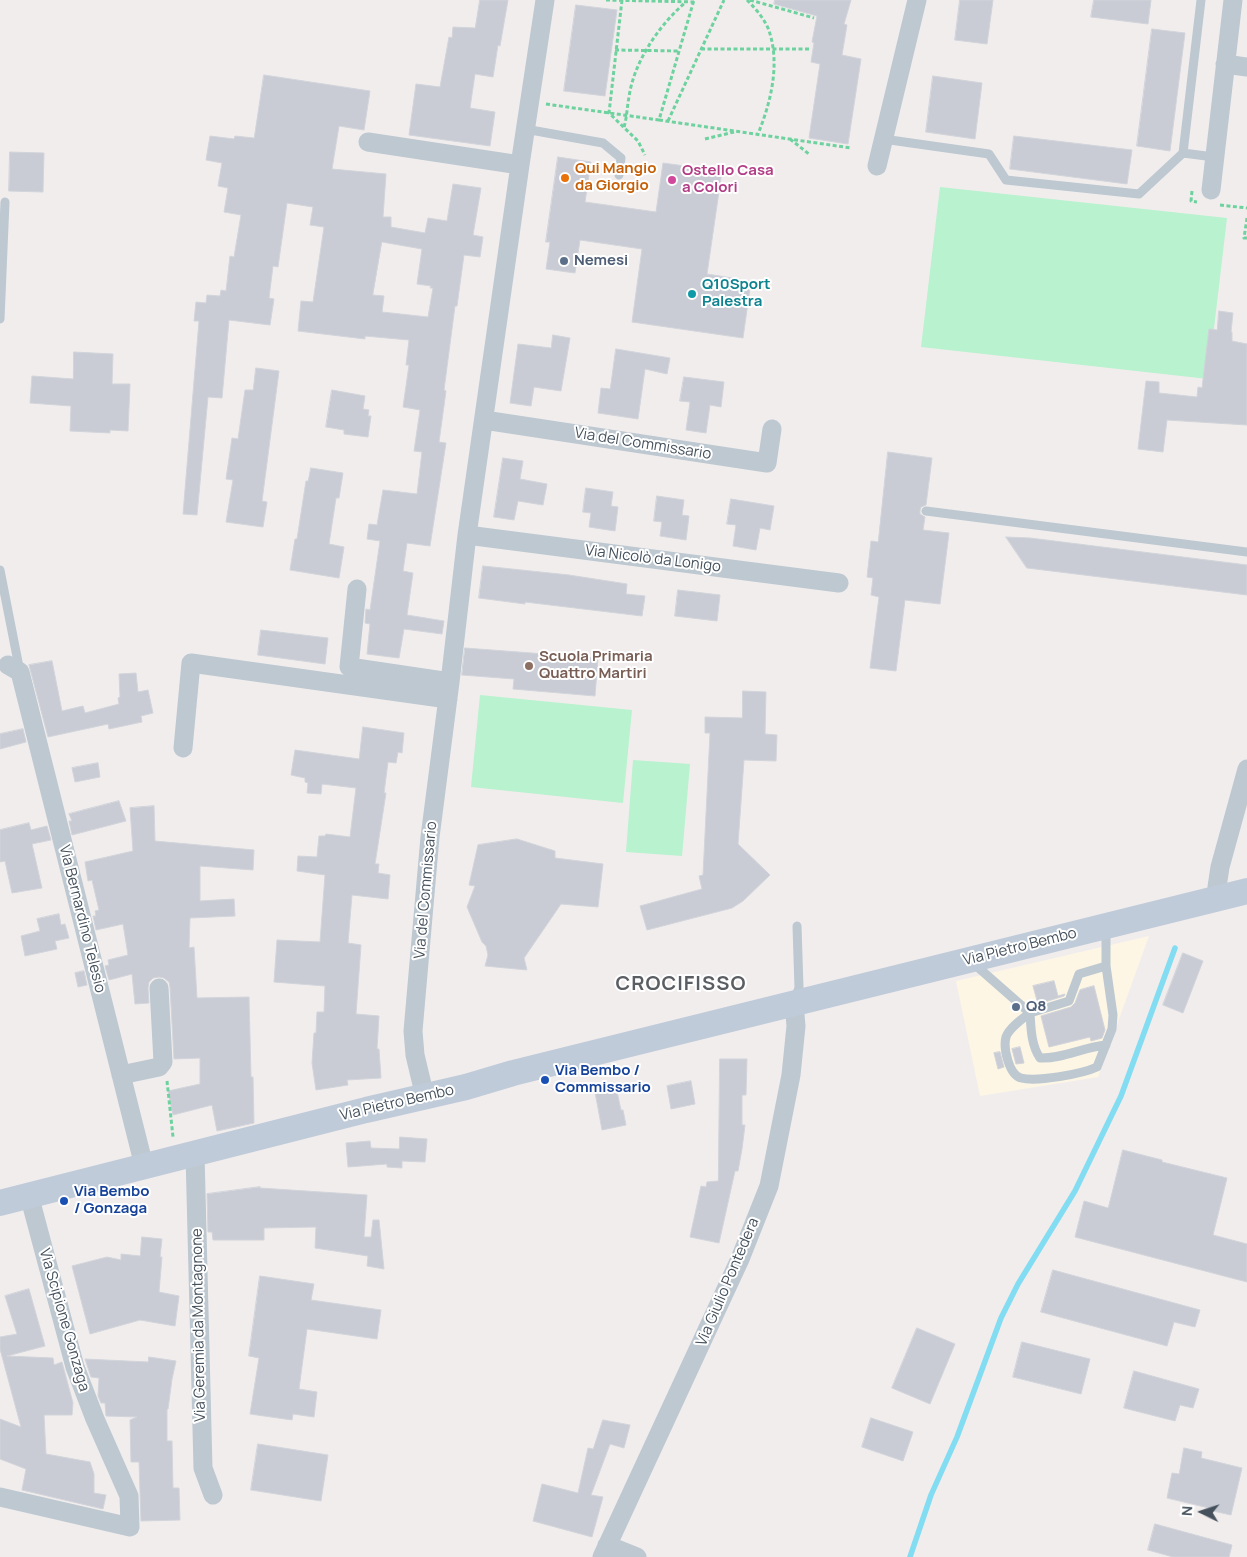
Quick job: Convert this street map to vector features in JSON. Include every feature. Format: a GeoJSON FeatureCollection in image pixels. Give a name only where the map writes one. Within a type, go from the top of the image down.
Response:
{"type":"FeatureCollection","features":[{"type":"Feature","properties":{"kind":"main road","name":"Via Pietro Bembo"},"geometry":{"type":"LineString","coordinates":[[0,1203],[144,1166],[185,1148],[425,1097],[969,959],[1247,891]]}},
{"type":"Feature","properties":{"kind":"street","name":"Via del Commissario"},"geometry":{"type":"LineString","coordinates":[[425,1097],[415,1055],[414,1031],[430,837],[467,535],[545,0]]}},
{"type":"Feature","properties":{"kind":"street"},"geometry":{"type":"LineString","coordinates":[[877,166],[917,0]]}},
{"type":"Feature","properties":{"kind":"street"},"geometry":{"type":"LineString","coordinates":[[1211,190],[1233,0]]}},
{"type":"Feature","properties":{"kind":"street"},"geometry":{"type":"LineString","coordinates":[[1225,64],[1247,67]]}},
{"type":"Feature","properties":{"kind":"street"},"geometry":{"type":"LineString","coordinates":[[368,142],[520,164]]}},
{"type":"Feature","properties":{"kind":"street","name":"Via del Commissario"},"geometry":{"type":"LineString","coordinates":[[484,420],[767,463],[772,429]]}},
{"type":"Feature","properties":{"kind":"street","name":"Via Nicolò da Lonigo"},"geometry":{"type":"LineString","coordinates":[[467,535],[839,583]]}},
{"type":"Feature","properties":{"kind":"street"},"geometry":{"type":"LineString","coordinates":[[357,589],[349,667],[449,691]]}},
{"type":"Feature","properties":{"kind":"street"},"geometry":{"type":"LineString","coordinates":[[183,748],[191,663],[449,691]]}},
{"type":"Feature","properties":{"kind":"street","name":"Via Bernardino Telesio"},"geometry":{"type":"LineString","coordinates":[[9,666],[121,1075],[144,1166]]}},
{"type":"Feature","properties":{"kind":"street"},"geometry":{"type":"LineString","coordinates":[[1219,898],[1217,887],[1220,867],[1247,768]]}},
{"type":"Feature","properties":{"kind":"street"},"geometry":{"type":"LineString","coordinates":[[121,1075],[150,1069],[161,1065],[163,1062],[159,988]]}},
{"type":"Feature","properties":{"kind":"street","name":"Via Giulio Pontedera"},"geometry":{"type":"LineString","coordinates":[[637,1557],[604,1551],[686,1379],[736,1267],[768,1186],[791,1075],[796,1026],[794,1003]]}},
{"type":"Feature","properties":{"kind":"street","name":"Via Geremia da Montagnone"},"geometry":{"type":"LineString","coordinates":[[185,1148],[203,1468],[213,1495]]}},
{"type":"Feature","properties":{"kind":"street","name":"Via Scipione Gonzaga"},"geometry":{"type":"LineString","coordinates":[[0,1497],[130,1527],[129,1496],[95,1419],[75,1367],[29,1196]]}},
{"type":"Feature","properties":{"kind":"lane"},"geometry":{"type":"LineString","coordinates":[[884,139],[988,154],[1006,180],[1139,194],[1182,153],[1201,0]]}},
{"type":"Feature","properties":{"kind":"lane"},"geometry":{"type":"LineString","coordinates":[[525,129],[603,143],[621,158],[619,175]]}},
{"type":"Feature","properties":{"kind":"lane"},"geometry":{"type":"LineString","coordinates":[[1182,153],[1214,157]]}},
{"type":"Feature","properties":{"kind":"lane"},"geometry":{"type":"LineString","coordinates":[[0,319],[5,202]]}},
{"type":"Feature","properties":{"kind":"lane"},"geometry":{"type":"LineString","coordinates":[[926,511],[1247,552]]}},
{"type":"Feature","properties":{"kind":"lane"},"geometry":{"type":"LineString","coordinates":[[0,570],[9,666]]}},
{"type":"Feature","properties":{"kind":"lane"},"geometry":{"type":"LineString","coordinates":[[794,1003],[799,988],[797,926]]}},
{"type":"Feature","properties":{"kind":"lane"},"geometry":{"type":"LineString","coordinates":[[1106,926],[1106,966],[1113,1015],[1112,1029],[1097,1067],[1088,1071],[1040,1078],[1019,1078],[1011,1070],[1005,1046],[1006,1036],[1030,1013],[1069,1001],[1079,974],[1106,966]]}},
{"type":"Feature","properties":{"kind":"lane"},"geometry":{"type":"LineString","coordinates":[[969,959],[1030,1013],[1032,1037],[1036,1052],[1040,1058],[1048,1058],[1094,1046],[1106,1045]]}},
{"type":"Feature","properties":{"kind":"path"},"geometry":{"type":"LineString","coordinates":[[606,0],[694,1],[659,120]]}},
{"type":"Feature","properties":{"kind":"path"},"geometry":{"type":"LineString","coordinates":[[609,113],[620,0]]}},
{"type":"Feature","properties":{"kind":"path"},"geometry":{"type":"LineString","coordinates":[[668,121],[724,0]]}},
{"type":"Feature","properties":{"kind":"path"},"geometry":{"type":"LineString","coordinates":[[749,0],[814,18]]}},
{"type":"Feature","properties":{"kind":"path"},"geometry":{"type":"LineString","coordinates":[[749,0],[768,28],[772,49],[771,90],[766,113],[758,134]]}},
{"type":"Feature","properties":{"kind":"path"},"geometry":{"type":"LineString","coordinates":[[624,127],[628,116],[628,96],[634,76],[646,50],[673,12],[687,2]]}},
{"type":"Feature","properties":{"kind":"path"},"geometry":{"type":"LineString","coordinates":[[701,49],[810,49]]}},
{"type":"Feature","properties":{"kind":"path"},"geometry":{"type":"LineString","coordinates":[[615,50],[679,51]]}},
{"type":"Feature","properties":{"kind":"path"},"geometry":{"type":"LineString","coordinates":[[529,102],[851,148]]}},
{"type":"Feature","properties":{"kind":"path"},"geometry":{"type":"LineString","coordinates":[[609,113],[638,141],[644,155]]}},
{"type":"Feature","properties":{"kind":"path"},"geometry":{"type":"LineString","coordinates":[[705,139],[736,131]]}},
{"type":"Feature","properties":{"kind":"path"},"geometry":{"type":"LineString","coordinates":[[790,139],[810,154]]}},
{"type":"Feature","properties":{"kind":"path"},"geometry":{"type":"LineString","coordinates":[[1247,218],[1244,238],[1247,238]]}},
{"type":"Feature","properties":{"kind":"path"},"geometry":{"type":"LineString","coordinates":[[161,1065],[166,1074],[185,1148]]}},
{"type":"Feature","properties":{"kind":"shaded area"},"geometry":{"type":"Polygon","coordinates":[[[1149,936],[1098,1077],[980,1096],[956,981],[1149,936]]]}},
{"type":"Feature","properties":{"kind":"green space"},"geometry":{"type":"Polygon","coordinates":[[[940,187],[1227,218],[1208,379],[921,347],[940,187]]]}},
{"type":"Feature","properties":{"kind":"green space"},"geometry":{"type":"Polygon","coordinates":[[[480,695],[632,710],[623,803],[471,787],[480,695]]]}},
{"type":"Feature","properties":{"kind":"green space"},"geometry":{"type":"Polygon","coordinates":[[[633,760],[690,764],[682,856],[626,852],[633,760]]]}},
{"type":"Feature","properties":{"kind":"building"},"geometry":{"type":"Polygon","coordinates":[[[480,0],[508,0],[493,77],[475,74],[470,108],[495,112],[490,146],[409,135],[416,84],[440,87],[449,37],[452,38],[453,27],[475,28],[480,0]]]}},
{"type":"Feature","properties":{"kind":"building"},"geometry":{"type":"Polygon","coordinates":[[[775,0],[851,0],[844,24],[847,25],[842,55],[861,59],[848,144],[809,138],[820,64],[811,62],[814,43],[812,42],[817,16],[774,4],[775,0]]]}},
{"type":"Feature","properties":{"kind":"building"},"geometry":{"type":"Polygon","coordinates":[[[960,0],[993,0],[987,44],[955,40],[960,0]]]}},
{"type":"Feature","properties":{"kind":"building"},"geometry":{"type":"Polygon","coordinates":[[[1094,0],[1151,0],[1148,24],[1091,17],[1094,0]]]}},
{"type":"Feature","properties":{"kind":"building"},"geometry":{"type":"Polygon","coordinates":[[[576,5],[617,10],[605,96],[564,91],[576,5]]]}},
{"type":"Feature","properties":{"kind":"building"},"geometry":{"type":"Polygon","coordinates":[[[1152,29],[1185,33],[1170,151],[1137,146],[1152,29]]]}},
{"type":"Feature","properties":{"kind":"building"},"geometry":{"type":"Polygon","coordinates":[[[264,75],[370,91],[364,130],[339,126],[332,169],[386,174],[383,217],[391,217],[391,227],[425,233],[428,218],[447,221],[453,184],[481,188],[473,235],[483,237],[480,257],[464,255],[457,306],[455,306],[439,442],[446,443],[430,546],[407,543],[403,571],[413,573],[407,615],[444,621],[442,634],[404,629],[399,658],[367,654],[370,624],[365,623],[366,609],[370,610],[380,541],[367,539],[369,524],[377,525],[383,490],[417,494],[422,452],[414,451],[420,410],[403,407],[409,365],[406,365],[409,340],[365,336],[365,339],[298,331],[301,301],[313,302],[324,227],[310,225],[313,207],[287,203],[278,267],[273,266],[269,298],[274,299],[270,325],[229,320],[222,398],[208,397],[197,515],[183,514],[199,321],[194,321],[196,302],[206,303],[207,295],[220,296],[221,290],[226,291],[230,256],[234,257],[241,215],[224,212],[228,188],[218,186],[222,163],[206,160],[210,136],[234,139],[235,136],[254,138],[264,75]],[[382,242],[373,295],[384,296],[382,312],[428,317],[433,288],[417,284],[422,249],[382,242]]]}},
{"type":"Feature","properties":{"kind":"building"},"geometry":{"type":"Polygon","coordinates":[[[933,76],[982,83],[975,139],[926,132],[933,76]]]}},
{"type":"Feature","properties":{"kind":"building"},"geometry":{"type":"Polygon","coordinates":[[[1014,136],[1132,150],[1127,184],[1010,169],[1014,136]]]}},
{"type":"Feature","properties":{"kind":"building"},"geometry":{"type":"Polygon","coordinates":[[[10,152],[44,153],[43,192],[9,191],[10,152]]]}},
{"type":"Feature","properties":{"kind":"building"},"geometry":{"type":"Polygon","coordinates":[[[558,157],[591,162],[585,202],[656,212],[663,163],[722,171],[707,274],[751,281],[743,338],[632,322],[642,249],[580,240],[575,273],[546,269],[550,242],[546,242],[558,157]]]}},
{"type":"Feature","properties":{"kind":"building"},"geometry":{"type":"Polygon","coordinates":[[[1219,311],[1233,313],[1232,341],[1247,344],[1247,425],[1167,420],[1163,452],[1138,449],[1146,381],[1159,382],[1159,393],[1197,397],[1198,387],[1202,388],[1209,329],[1217,330],[1219,311]]]}},
{"type":"Feature","properties":{"kind":"building"},"geometry":{"type":"Polygon","coordinates":[[[553,335],[570,338],[561,391],[534,387],[531,406],[510,403],[518,344],[551,348],[553,335]]]}},
{"type":"Feature","properties":{"kind":"building"},"geometry":{"type":"Polygon","coordinates":[[[616,349],[670,358],[667,374],[645,369],[638,419],[598,413],[601,388],[610,389],[616,349]]]}},
{"type":"Feature","properties":{"kind":"building"},"geometry":{"type":"Polygon","coordinates":[[[74,352],[113,354],[112,384],[130,384],[128,431],[110,430],[110,433],[70,431],[71,406],[30,403],[32,376],[73,379],[74,352]]]}},
{"type":"Feature","properties":{"kind":"building"},"geometry":{"type":"Polygon","coordinates":[[[256,368],[279,371],[262,501],[267,502],[263,527],[226,522],[233,480],[226,479],[232,438],[238,439],[245,390],[253,390],[256,368]]]}},
{"type":"Feature","properties":{"kind":"building"},"geometry":{"type":"Polygon","coordinates":[[[684,377],[724,382],[721,407],[710,405],[706,433],[686,430],[690,402],[680,401],[684,377]]]}},
{"type":"Feature","properties":{"kind":"building"},"geometry":{"type":"Polygon","coordinates":[[[332,390],[365,396],[363,409],[369,410],[368,416],[371,416],[368,437],[344,434],[344,430],[326,427],[332,390]]]}},
{"type":"Feature","properties":{"kind":"building"},"geometry":{"type":"Polygon","coordinates":[[[888,452],[932,458],[926,505],[921,507],[920,510],[920,514],[925,517],[923,530],[949,533],[940,604],[905,600],[896,671],[870,668],[879,597],[871,595],[873,578],[867,577],[871,541],[878,542],[888,452]]]}},
{"type":"Feature","properties":{"kind":"building"},"geometry":{"type":"Polygon","coordinates":[[[503,458],[523,461],[520,479],[547,484],[543,505],[518,501],[514,520],[494,517],[503,458]]]}},
{"type":"Feature","properties":{"kind":"building"},"geometry":{"type":"Polygon","coordinates":[[[311,468],[343,473],[339,498],[336,498],[329,544],[344,547],[339,578],[290,570],[306,481],[308,481],[311,468]]]}},
{"type":"Feature","properties":{"kind":"building"},"geometry":{"type":"Polygon","coordinates":[[[586,488],[613,492],[611,506],[618,507],[615,531],[589,527],[591,513],[583,512],[586,488]]]}},
{"type":"Feature","properties":{"kind":"building"},"geometry":{"type":"Polygon","coordinates":[[[657,496],[684,500],[682,515],[689,516],[686,540],[660,536],[662,522],[654,521],[657,496]]]}},
{"type":"Feature","properties":{"kind":"building"},"geometry":{"type":"Polygon","coordinates":[[[731,499],[774,506],[770,530],[760,528],[756,550],[733,546],[736,525],[727,524],[731,499]]]}},
{"type":"Feature","properties":{"kind":"building"},"geometry":{"type":"Polygon","coordinates":[[[1006,537],[1030,538],[1247,565],[1247,595],[1027,568],[1006,537]]]}},
{"type":"Feature","properties":{"kind":"building"},"geometry":{"type":"Polygon","coordinates":[[[483,566],[569,575],[627,584],[626,594],[645,596],[642,616],[479,598],[483,566]]]}},
{"type":"Feature","properties":{"kind":"building"},"geometry":{"type":"Polygon","coordinates":[[[678,590],[720,595],[717,621],[675,616],[678,590]]]}},
{"type":"Feature","properties":{"kind":"building"},"geometry":{"type":"Polygon","coordinates":[[[261,630],[328,638],[325,664],[258,655],[261,630]]]}},
{"type":"Feature","properties":{"kind":"building","name":"Scuola Primaria Quattro Martiri"},"geometry":{"type":"Polygon","coordinates":[[[465,648],[598,658],[595,696],[513,689],[514,679],[462,675],[465,648]]]}},
{"type":"Feature","properties":{"kind":"building"},"geometry":{"type":"Polygon","coordinates":[[[52,661],[62,711],[83,706],[85,713],[119,704],[119,674],[136,673],[138,692],[148,690],[153,713],[141,716],[142,722],[109,729],[108,724],[48,737],[29,665],[52,661]]]}},
{"type":"Feature","properties":{"kind":"building"},"geometry":{"type":"Polygon","coordinates":[[[743,691],[766,692],[765,734],[777,735],[776,761],[744,760],[738,844],[770,875],[743,901],[732,908],[647,930],[640,906],[702,889],[699,876],[703,875],[710,733],[705,733],[705,717],[742,718],[743,691]]]}},
{"type":"Feature","properties":{"kind":"building"},"geometry":{"type":"Polygon","coordinates":[[[363,727],[404,733],[402,753],[398,752],[396,763],[388,762],[384,793],[386,793],[375,864],[379,864],[378,873],[390,875],[388,899],[352,895],[348,943],[361,945],[356,1014],[379,1016],[377,1049],[379,1049],[381,1078],[347,1080],[348,1085],[316,1090],[312,1063],[314,1033],[316,1033],[317,1012],[324,1012],[325,986],[274,982],[277,940],[320,942],[325,875],[297,871],[298,856],[317,857],[319,836],[325,836],[326,834],[350,837],[356,788],[322,784],[321,794],[307,793],[308,783],[305,782],[305,778],[291,775],[295,750],[359,759],[363,727]]]}},
{"type":"Feature","properties":{"kind":"building"},"geometry":{"type":"Polygon","coordinates":[[[23,729],[26,742],[0,749],[0,734],[23,729]]]}},
{"type":"Feature","properties":{"kind":"building"},"geometry":{"type":"Polygon","coordinates":[[[98,763],[100,777],[75,782],[72,768],[98,763]]]}},
{"type":"Feature","properties":{"kind":"building"},"geometry":{"type":"Polygon","coordinates":[[[119,801],[126,821],[72,835],[69,821],[72,821],[69,814],[119,801]]]}},
{"type":"Feature","properties":{"kind":"building"},"geometry":{"type":"Polygon","coordinates":[[[154,806],[155,841],[254,850],[253,870],[200,866],[200,901],[234,899],[235,916],[190,918],[189,948],[194,947],[197,998],[249,997],[254,1123],[217,1131],[212,1105],[173,1115],[168,1091],[200,1084],[200,1058],[174,1059],[169,982],[164,978],[153,978],[149,982],[148,988],[149,1003],[135,1004],[132,974],[109,980],[105,966],[109,965],[108,960],[128,955],[123,924],[96,930],[93,916],[96,916],[95,911],[99,910],[92,880],[88,881],[85,862],[133,851],[130,808],[154,806]]]}},
{"type":"Feature","properties":{"kind":"building"},"geometry":{"type":"Polygon","coordinates":[[[29,823],[31,830],[47,826],[51,840],[32,844],[42,888],[12,893],[5,861],[0,862],[0,830],[29,823]]]}},
{"type":"Feature","properties":{"kind":"building"},"geometry":{"type":"Polygon","coordinates":[[[517,839],[555,851],[555,858],[603,864],[598,907],[561,904],[524,958],[527,970],[485,966],[488,955],[486,946],[482,942],[467,907],[475,886],[469,885],[478,845],[517,839]]]}},
{"type":"Feature","properties":{"kind":"building"},"geometry":{"type":"Polygon","coordinates":[[[59,914],[61,925],[65,924],[69,938],[55,941],[57,949],[25,956],[21,936],[40,931],[37,919],[59,914]]]}},
{"type":"Feature","properties":{"kind":"building"},"geometry":{"type":"Polygon","coordinates":[[[1183,953],[1203,961],[1183,1013],[1163,1005],[1183,953]]]}},
{"type":"Feature","properties":{"kind":"building"},"geometry":{"type":"Polygon","coordinates":[[[84,971],[87,985],[78,987],[75,973],[84,971]]]}},
{"type":"Feature","properties":{"kind":"building"},"geometry":{"type":"Polygon","coordinates":[[[1054,981],[1058,996],[1065,994],[1064,996],[1038,1004],[1033,986],[1054,981]]]}},
{"type":"Feature","properties":{"kind":"building"},"geometry":{"type":"Polygon","coordinates":[[[1094,986],[1105,1030],[1102,1038],[1091,1041],[1090,1037],[1049,1047],[1041,1016],[1071,1007],[1075,1003],[1080,990],[1094,986]]]}},
{"type":"Feature","properties":{"kind":"building"},"geometry":{"type":"Polygon","coordinates":[[[1020,1047],[1024,1063],[1016,1064],[1012,1049],[1020,1047]]]}},
{"type":"Feature","properties":{"kind":"building"},"geometry":{"type":"Polygon","coordinates":[[[1000,1052],[1004,1067],[998,1069],[994,1053],[1000,1052]]]}},
{"type":"Feature","properties":{"kind":"building"},"geometry":{"type":"Polygon","coordinates":[[[720,1059],[747,1059],[746,1095],[742,1095],[742,1125],[745,1125],[742,1149],[738,1171],[735,1171],[719,1243],[690,1237],[701,1186],[706,1187],[707,1182],[718,1181],[720,1059]]]}},
{"type":"Feature","properties":{"kind":"building"},"geometry":{"type":"Polygon","coordinates":[[[691,1081],[695,1104],[671,1109],[667,1086],[691,1081]]]}},
{"type":"Feature","properties":{"kind":"building"},"geometry":{"type":"Polygon","coordinates":[[[616,1087],[626,1125],[602,1130],[595,1092],[616,1087]]]}},
{"type":"Feature","properties":{"kind":"building"},"geometry":{"type":"Polygon","coordinates":[[[400,1137],[427,1139],[425,1162],[402,1161],[402,1168],[387,1167],[387,1164],[348,1167],[346,1143],[370,1141],[371,1148],[399,1149],[400,1137]]]}},
{"type":"Feature","properties":{"kind":"building"},"geometry":{"type":"Polygon","coordinates":[[[1123,1150],[1227,1178],[1213,1235],[1247,1244],[1247,1282],[1075,1237],[1084,1201],[1108,1208],[1123,1150]]]}},
{"type":"Feature","properties":{"kind":"building"},"geometry":{"type":"Polygon","coordinates":[[[260,1187],[367,1195],[364,1237],[371,1237],[373,1220],[379,1220],[384,1269],[367,1266],[368,1256],[315,1248],[316,1227],[264,1228],[264,1240],[213,1240],[212,1232],[208,1232],[207,1194],[260,1187]]]}},
{"type":"Feature","properties":{"kind":"building"},"geometry":{"type":"Polygon","coordinates":[[[142,1237],[162,1239],[159,1292],[179,1296],[175,1326],[140,1320],[90,1334],[72,1266],[107,1257],[121,1260],[121,1254],[140,1256],[142,1237]]]}},
{"type":"Feature","properties":{"kind":"building"},"geometry":{"type":"Polygon","coordinates":[[[1053,1270],[1200,1310],[1195,1327],[1174,1322],[1167,1346],[1041,1312],[1053,1270]]]}},
{"type":"Feature","properties":{"kind":"building"},"geometry":{"type":"Polygon","coordinates":[[[260,1276],[314,1284],[311,1300],[381,1310],[377,1339],[307,1329],[299,1389],[317,1392],[314,1417],[293,1414],[292,1420],[250,1414],[259,1358],[249,1356],[260,1276]]]}},
{"type":"Feature","properties":{"kind":"building"},"geometry":{"type":"Polygon","coordinates":[[[29,1289],[45,1346],[7,1356],[53,1358],[54,1365],[62,1362],[73,1403],[72,1415],[44,1415],[46,1454],[90,1462],[94,1474],[94,1493],[106,1495],[103,1509],[22,1490],[26,1469],[0,1459],[0,1419],[21,1427],[0,1349],[0,1337],[17,1334],[5,1296],[29,1289]]]}},
{"type":"Feature","properties":{"kind":"building"},"geometry":{"type":"Polygon","coordinates":[[[917,1328],[955,1344],[930,1404],[892,1388],[917,1328]]]}},
{"type":"Feature","properties":{"kind":"building"},"geometry":{"type":"Polygon","coordinates":[[[1022,1342],[1090,1359],[1081,1394],[1013,1377],[1022,1342]]]}},
{"type":"Feature","properties":{"kind":"building"},"geometry":{"type":"Polygon","coordinates":[[[149,1357],[176,1361],[167,1409],[167,1441],[172,1441],[173,1488],[179,1488],[180,1520],[141,1521],[139,1462],[131,1462],[130,1420],[137,1417],[106,1416],[105,1403],[101,1403],[98,1396],[99,1378],[91,1377],[85,1359],[148,1362],[149,1357]]]}},
{"type":"Feature","properties":{"kind":"building"},"geometry":{"type":"Polygon","coordinates":[[[1134,1371],[1199,1389],[1193,1408],[1180,1405],[1175,1421],[1124,1408],[1134,1371]]]}},
{"type":"Feature","properties":{"kind":"building"},"geometry":{"type":"Polygon","coordinates":[[[871,1418],[913,1432],[903,1461],[862,1447],[871,1418]]]}},
{"type":"Feature","properties":{"kind":"building"},"geometry":{"type":"Polygon","coordinates":[[[603,1420],[630,1425],[624,1448],[610,1444],[591,1495],[603,1497],[592,1537],[533,1521],[542,1484],[578,1493],[588,1448],[593,1449],[603,1420]]]}},
{"type":"Feature","properties":{"kind":"building"},"geometry":{"type":"Polygon","coordinates":[[[258,1444],[328,1455],[321,1501],[251,1490],[258,1444]]]}},
{"type":"Feature","properties":{"kind":"building"},"geometry":{"type":"Polygon","coordinates":[[[1184,1448],[1202,1452],[1201,1458],[1242,1468],[1231,1515],[1167,1498],[1172,1473],[1179,1474],[1184,1448]]]}},
{"type":"Feature","properties":{"kind":"building"},"geometry":{"type":"Polygon","coordinates":[[[1155,1524],[1232,1545],[1229,1557],[1173,1557],[1148,1550],[1155,1524]]]}},
{"type":"Feature","properties":{"kind":"waterway"},"geometry":{"type":"LineString","coordinates":[[910,1557],[931,1495],[957,1437],[1001,1318],[1018,1284],[1075,1191],[1121,1096],[1175,948]]}},
{"type":"Feature","properties":{"kind":"place","name":"Qui Mangio da Giorgio"},"geometry":{"type":"Point","coordinates":[565,178]}},
{"type":"Feature","properties":{"kind":"place","name":"Ostello Casa a Colori"},"geometry":{"type":"Point","coordinates":[672,180]}},
{"type":"Feature","properties":{"kind":"place","name":"Nemesi"},"geometry":{"type":"Point","coordinates":[564,261]}},
{"type":"Feature","properties":{"kind":"place","name":"Q10Sport Palestra"},"geometry":{"type":"Point","coordinates":[692,294]}},
{"type":"Feature","properties":{"kind":"place","name":"Scuola Primaria Quattro Martiri"},"geometry":{"type":"Point","coordinates":[529,666]}},
{"type":"Feature","properties":{"kind":"place","name":"Q8"},"geometry":{"type":"Point","coordinates":[1016,1007]}},
{"type":"Feature","properties":{"kind":"place","name":"Via Bembo / Commissario"},"geometry":{"type":"Point","coordinates":[545,1080]}},
{"type":"Feature","properties":{"kind":"place","name":"Via Bembo / Gonzaga"},"geometry":{"type":"Point","coordinates":[64,1201]}},
{"type":"Feature","properties":{"kind":"district","name":"CROCIFISSO"},"geometry":{"type":"Point","coordinates":[681,984]}}]}
